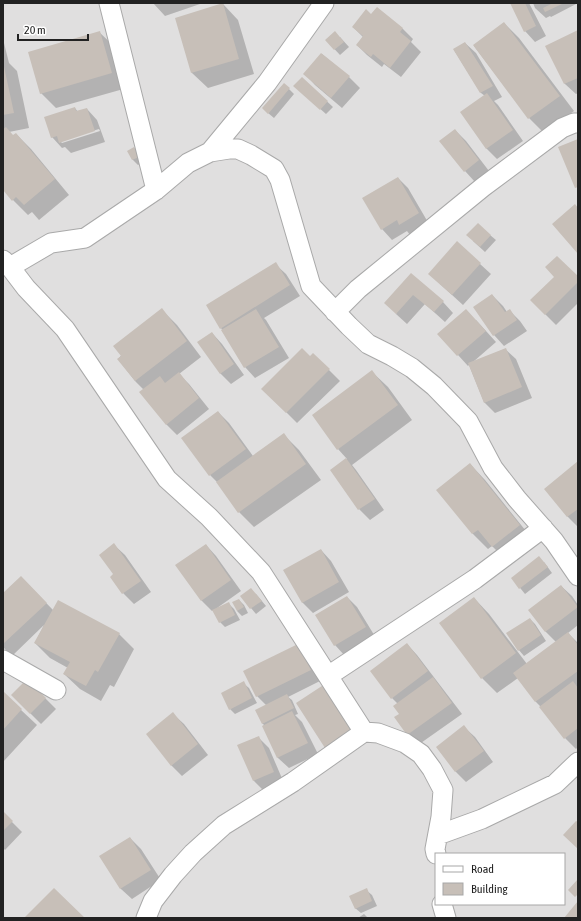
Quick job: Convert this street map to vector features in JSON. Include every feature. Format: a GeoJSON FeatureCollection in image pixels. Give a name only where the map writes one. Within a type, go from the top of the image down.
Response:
{"type":"FeatureCollection","features":[{"type":"Feature","properties":{"kind":"street"},"geometry":{"type":"LineString","coordinates":[[109,3],[156,190]]}},
{"type":"Feature","properties":{"kind":"street"},"geometry":{"type":"LineString","coordinates":[[210,152],[267,83],[324,3]]}},
{"type":"Feature","properties":{"kind":"street"},"geometry":{"type":"LineString","coordinates":[[335,312],[358,290],[483,187],[562,128],[578,123]]}},
{"type":"Feature","properties":{"kind":"street"},"geometry":{"type":"LineString","coordinates":[[364,732],[261,572],[208,517],[167,479],[65,329],[26,288],[6,264],[51,243],[85,238],[156,190],[188,163],[210,152],[238,149],[251,155],[274,169],[280,180],[311,286],[368,344],[412,368],[434,386],[468,421],[493,468],[517,499],[554,541],[578,576]]}},
{"type":"Feature","properties":{"kind":"street"},"geometry":{"type":"LineString","coordinates":[[328,676],[475,579],[543,528]]}},
{"type":"Feature","properties":{"kind":"street"},"geometry":{"type":"LineString","coordinates":[[3,660],[56,690]]}},
{"type":"Feature","properties":{"kind":"street"},"geometry":{"type":"LineString","coordinates":[[146,918],[153,901],[173,875],[193,853],[224,825],[293,782],[364,732],[378,733],[405,743],[420,754],[432,769],[443,790],[441,817],[435,849],[436,853]]}},
{"type":"Feature","properties":{"kind":"street"},"geometry":{"type":"LineString","coordinates":[[438,835],[482,819],[556,784],[578,762]]}},
{"type":"Feature","properties":{"kind":"street"},"geometry":{"type":"LineString","coordinates":[[442,905],[446,918]]}},
{"type":"Feature","properties":{"kind":"shaded area"},"geometry":{"type":"Polygon","coordinates":[[[3,3],[578,3],[578,918],[3,918],[3,3]]]}},
{"type":"Feature","properties":{"kind":"building"},"geometry":{"type":"Polygon","coordinates":[[[223,3],[239,59],[191,73],[175,18],[223,3]]]}},
{"type":"Feature","properties":{"kind":"building"},"geometry":{"type":"Polygon","coordinates":[[[510,3],[525,3],[536,26],[524,32],[510,3]]]}},
{"type":"Feature","properties":{"kind":"building"},"geometry":{"type":"Polygon","coordinates":[[[553,3],[562,4],[545,12],[543,8],[553,3]]]}},
{"type":"Feature","properties":{"kind":"building"},"geometry":{"type":"Polygon","coordinates":[[[377,7],[403,28],[400,32],[411,41],[390,68],[373,54],[371,57],[356,45],[363,36],[352,27],[366,9],[371,14],[377,7]]]}},
{"type":"Feature","properties":{"kind":"building"},"geometry":{"type":"Polygon","coordinates":[[[504,22],[560,96],[528,119],[473,45],[504,22]]]}},
{"type":"Feature","properties":{"kind":"building"},"geometry":{"type":"Polygon","coordinates":[[[578,30],[578,78],[564,84],[545,46],[578,30]]]}},
{"type":"Feature","properties":{"kind":"building"},"geometry":{"type":"Polygon","coordinates":[[[100,31],[112,73],[40,94],[28,52],[100,31]]]}},
{"type":"Feature","properties":{"kind":"building"},"geometry":{"type":"Polygon","coordinates":[[[335,31],[344,42],[334,50],[325,40],[335,31]]]}},
{"type":"Feature","properties":{"kind":"building"},"geometry":{"type":"Polygon","coordinates":[[[465,42],[493,86],[480,93],[453,49],[465,42]]]}},
{"type":"Feature","properties":{"kind":"building"},"geometry":{"type":"Polygon","coordinates":[[[321,53],[350,76],[331,98],[303,74],[321,53]]]}},
{"type":"Feature","properties":{"kind":"building"},"geometry":{"type":"Polygon","coordinates":[[[3,62],[14,113],[3,115],[3,62]]]}},
{"type":"Feature","properties":{"kind":"building"},"geometry":{"type":"Polygon","coordinates":[[[302,77],[328,101],[320,110],[293,86],[302,77]]]}},
{"type":"Feature","properties":{"kind":"building"},"geometry":{"type":"Polygon","coordinates":[[[284,83],[290,88],[268,114],[262,108],[284,83]]]}},
{"type":"Feature","properties":{"kind":"building"},"geometry":{"type":"Polygon","coordinates":[[[487,93],[513,130],[486,149],[460,112],[487,93]]]}},
{"type":"Feature","properties":{"kind":"building"},"geometry":{"type":"Polygon","coordinates":[[[75,107],[76,111],[87,108],[95,131],[59,143],[57,136],[51,138],[44,117],[75,107]]]}},
{"type":"Feature","properties":{"kind":"building"},"geometry":{"type":"Polygon","coordinates":[[[6,127],[13,135],[16,133],[55,179],[24,205],[16,197],[12,201],[3,190],[3,129],[6,127]]]}},
{"type":"Feature","properties":{"kind":"building"},"geometry":{"type":"Polygon","coordinates":[[[455,129],[479,160],[464,172],[439,141],[455,129]]]}},
{"type":"Feature","properties":{"kind":"building"},"geometry":{"type":"Polygon","coordinates":[[[578,139],[578,187],[575,188],[558,147],[578,139]]]}},
{"type":"Feature","properties":{"kind":"building"},"geometry":{"type":"Polygon","coordinates":[[[134,147],[139,157],[132,160],[127,151],[134,147]]]}},
{"type":"Feature","properties":{"kind":"building"},"geometry":{"type":"Polygon","coordinates":[[[398,177],[419,213],[399,225],[397,220],[381,230],[362,198],[398,177]]]}},
{"type":"Feature","properties":{"kind":"building"},"geometry":{"type":"Polygon","coordinates":[[[575,204],[578,208],[578,254],[552,224],[575,204]]]}},
{"type":"Feature","properties":{"kind":"building"},"geometry":{"type":"Polygon","coordinates":[[[478,223],[491,235],[480,247],[466,235],[478,223]]]}},
{"type":"Feature","properties":{"kind":"building"},"geometry":{"type":"Polygon","coordinates":[[[457,241],[481,263],[452,295],[428,274],[457,241]]]}},
{"type":"Feature","properties":{"kind":"building"},"geometry":{"type":"Polygon","coordinates":[[[557,256],[578,276],[578,282],[545,315],[530,300],[554,277],[545,267],[557,256]]]}},
{"type":"Feature","properties":{"kind":"building"},"geometry":{"type":"Polygon","coordinates":[[[276,262],[290,285],[220,329],[206,305],[276,262]]]}},
{"type":"Feature","properties":{"kind":"building"},"geometry":{"type":"Polygon","coordinates":[[[411,273],[444,301],[434,312],[413,295],[396,314],[384,303],[411,273]]]}},
{"type":"Feature","properties":{"kind":"building"},"geometry":{"type":"Polygon","coordinates":[[[492,294],[505,312],[510,309],[517,320],[493,336],[473,307],[492,294]]]}},
{"type":"Feature","properties":{"kind":"building"},"geometry":{"type":"Polygon","coordinates":[[[162,308],[187,341],[135,381],[117,359],[121,356],[113,346],[162,308]]]}},
{"type":"Feature","properties":{"kind":"building"},"geometry":{"type":"Polygon","coordinates":[[[256,309],[279,347],[244,368],[221,330],[256,309]]]}},
{"type":"Feature","properties":{"kind":"building"},"geometry":{"type":"Polygon","coordinates":[[[466,309],[486,331],[457,356],[437,334],[466,309]]]}},
{"type":"Feature","properties":{"kind":"building"},"geometry":{"type":"Polygon","coordinates":[[[212,332],[234,364],[220,374],[197,342],[212,332]]]}},
{"type":"Feature","properties":{"kind":"building"},"geometry":{"type":"Polygon","coordinates":[[[302,348],[310,356],[313,353],[330,369],[286,413],[261,389],[302,348]]]}},
{"type":"Feature","properties":{"kind":"building"},"geometry":{"type":"Polygon","coordinates":[[[506,348],[522,387],[484,403],[468,363],[506,348]]]}},
{"type":"Feature","properties":{"kind":"building"},"geometry":{"type":"Polygon","coordinates":[[[372,370],[398,405],[337,450],[312,415],[372,370]]]}},
{"type":"Feature","properties":{"kind":"building"},"geometry":{"type":"Polygon","coordinates":[[[179,372],[199,398],[166,425],[139,392],[160,376],[165,383],[179,372]]]}},
{"type":"Feature","properties":{"kind":"building"},"geometry":{"type":"Polygon","coordinates":[[[218,411],[246,449],[209,476],[181,438],[218,411]]]}},
{"type":"Feature","properties":{"kind":"building"},"geometry":{"type":"Polygon","coordinates":[[[284,433],[306,464],[238,513],[216,482],[284,433]]]}},
{"type":"Feature","properties":{"kind":"building"},"geometry":{"type":"Polygon","coordinates":[[[346,458],[375,499],[358,510],[330,470],[346,458]]]}},
{"type":"Feature","properties":{"kind":"building"},"geometry":{"type":"Polygon","coordinates":[[[578,461],[578,509],[567,517],[544,489],[578,461]]]}},
{"type":"Feature","properties":{"kind":"building"},"geometry":{"type":"Polygon","coordinates":[[[470,463],[520,525],[492,547],[478,530],[472,534],[436,490],[470,463]]]}},
{"type":"Feature","properties":{"kind":"building"},"geometry":{"type":"Polygon","coordinates":[[[114,543],[141,581],[122,594],[110,577],[113,574],[99,555],[114,543]]]}},
{"type":"Feature","properties":{"kind":"building"},"geometry":{"type":"Polygon","coordinates":[[[206,544],[231,580],[201,601],[175,565],[206,544]]]}},
{"type":"Feature","properties":{"kind":"building"},"geometry":{"type":"Polygon","coordinates":[[[321,549],[339,582],[302,603],[283,570],[321,549]]]}},
{"type":"Feature","properties":{"kind":"building"},"geometry":{"type":"Polygon","coordinates":[[[539,556],[548,567],[519,589],[511,578],[539,556]]]}},
{"type":"Feature","properties":{"kind":"building"},"geometry":{"type":"Polygon","coordinates":[[[21,576],[47,603],[3,644],[3,593],[21,576]]]}},
{"type":"Feature","properties":{"kind":"building"},"geometry":{"type":"Polygon","coordinates":[[[561,585],[578,607],[545,632],[528,610],[561,585]]]}},
{"type":"Feature","properties":{"kind":"building"},"geometry":{"type":"Polygon","coordinates":[[[251,588],[262,601],[250,609],[240,596],[251,588]]]}},
{"type":"Feature","properties":{"kind":"building"},"geometry":{"type":"Polygon","coordinates":[[[347,596],[366,627],[334,646],[315,615],[347,596]]]}},
{"type":"Feature","properties":{"kind":"building"},"geometry":{"type":"Polygon","coordinates":[[[474,597],[516,653],[481,679],[439,623],[474,597]]]}},
{"type":"Feature","properties":{"kind":"building"},"geometry":{"type":"Polygon","coordinates":[[[239,599],[244,607],[237,611],[232,602],[239,599]]]}},
{"type":"Feature","properties":{"kind":"building"},"geometry":{"type":"Polygon","coordinates":[[[58,600],[120,633],[98,672],[95,670],[86,686],[63,674],[70,662],[34,643],[58,600]]]}},
{"type":"Feature","properties":{"kind":"building"},"geometry":{"type":"Polygon","coordinates":[[[229,602],[235,615],[219,623],[212,610],[229,602]]]}},
{"type":"Feature","properties":{"kind":"building"},"geometry":{"type":"Polygon","coordinates":[[[530,618],[541,635],[518,651],[506,633],[530,618]]]}},
{"type":"Feature","properties":{"kind":"building"},"geometry":{"type":"Polygon","coordinates":[[[568,632],[578,645],[578,671],[535,702],[513,673],[568,632]]]}},
{"type":"Feature","properties":{"kind":"building"},"geometry":{"type":"Polygon","coordinates":[[[407,643],[428,671],[391,699],[370,671],[407,643]]]}},
{"type":"Feature","properties":{"kind":"building"},"geometry":{"type":"Polygon","coordinates":[[[298,644],[311,670],[256,697],[243,671],[298,644]]]}},
{"type":"Feature","properties":{"kind":"building"},"geometry":{"type":"Polygon","coordinates":[[[433,677],[452,703],[407,735],[394,717],[399,714],[393,706],[433,677]]]}},
{"type":"Feature","properties":{"kind":"building"},"geometry":{"type":"Polygon","coordinates":[[[27,679],[46,698],[30,714],[11,695],[27,679]]]}},
{"type":"Feature","properties":{"kind":"building"},"geometry":{"type":"Polygon","coordinates":[[[244,681],[252,698],[229,710],[221,693],[244,681]]]}},
{"type":"Feature","properties":{"kind":"building"},"geometry":{"type":"Polygon","coordinates":[[[573,681],[578,688],[578,728],[564,739],[539,707],[573,681]]]}},
{"type":"Feature","properties":{"kind":"building"},"geometry":{"type":"Polygon","coordinates":[[[328,682],[358,727],[325,748],[296,703],[328,682]]]}},
{"type":"Feature","properties":{"kind":"building"},"geometry":{"type":"Polygon","coordinates":[[[3,691],[22,709],[3,730],[3,691]]]}},
{"type":"Feature","properties":{"kind":"building"},"geometry":{"type":"Polygon","coordinates":[[[287,694],[294,708],[262,724],[255,710],[287,694]]]}},
{"type":"Feature","properties":{"kind":"building"},"geometry":{"type":"Polygon","coordinates":[[[292,711],[308,743],[277,758],[262,726],[292,711]]]}},
{"type":"Feature","properties":{"kind":"building"},"geometry":{"type":"Polygon","coordinates":[[[173,712],[198,744],[171,766],[146,734],[173,712]]]}},
{"type":"Feature","properties":{"kind":"building"},"geometry":{"type":"Polygon","coordinates":[[[464,725],[484,751],[455,772],[436,747],[464,725]]]}},
{"type":"Feature","properties":{"kind":"building"},"geometry":{"type":"Polygon","coordinates":[[[259,736],[274,772],[253,781],[237,745],[259,736]]]}},
{"type":"Feature","properties":{"kind":"building"},"geometry":{"type":"Polygon","coordinates":[[[3,811],[13,821],[3,831],[3,811]]]}},
{"type":"Feature","properties":{"kind":"building"},"geometry":{"type":"Polygon","coordinates":[[[576,821],[578,822],[578,849],[563,835],[576,821]]]}},
{"type":"Feature","properties":{"kind":"building"},"geometry":{"type":"Polygon","coordinates":[[[130,837],[151,870],[120,889],[99,856],[130,837]]]}},
{"type":"Feature","properties":{"kind":"building"},"geometry":{"type":"Polygon","coordinates":[[[578,879],[578,894],[575,897],[568,890],[578,879]]]}},
{"type":"Feature","properties":{"kind":"building"},"geometry":{"type":"Polygon","coordinates":[[[54,888],[85,918],[24,918],[54,888]]]}},
{"type":"Feature","properties":{"kind":"building"},"geometry":{"type":"Polygon","coordinates":[[[367,888],[372,901],[355,909],[349,896],[367,888]]]}},
{"type":"Feature","properties":{"kind":"building"},"geometry":{"type":"Polygon","coordinates":[[[578,901],[578,918],[564,918],[578,901]]]}}]}
